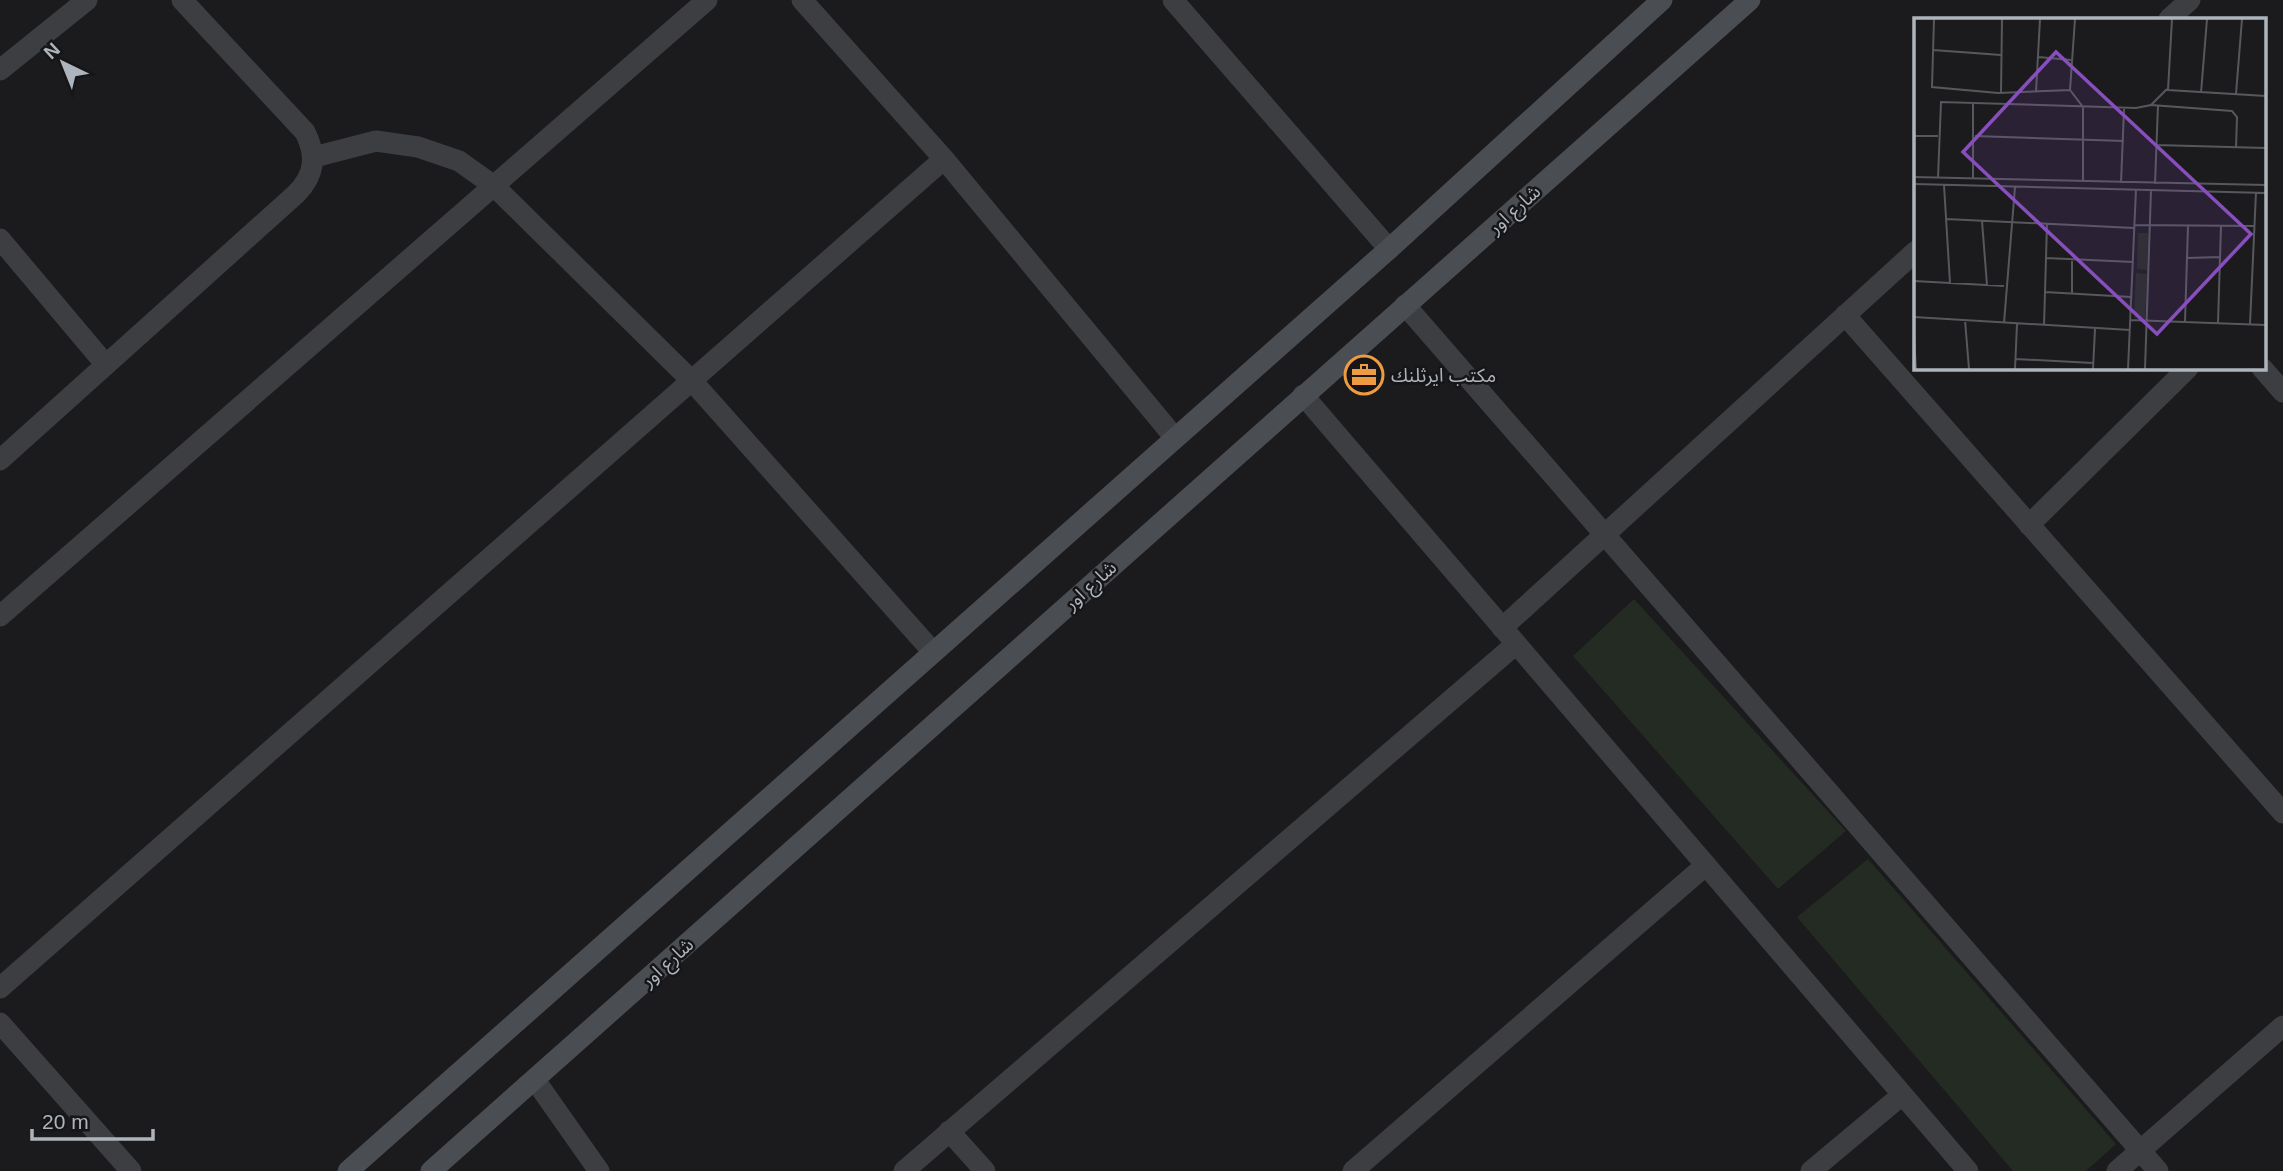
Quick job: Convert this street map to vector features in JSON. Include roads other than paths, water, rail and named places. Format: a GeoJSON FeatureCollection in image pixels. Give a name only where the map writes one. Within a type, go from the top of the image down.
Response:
{"type":"FeatureCollection","features":[{"type":"Feature","properties":{"kind":"street"},"geometry":{"type":"LineString","coordinates":[[0,70],[87,0]]}},
{"type":"Feature","properties":{"kind":"street"},"geometry":{"type":"LineString","coordinates":[[0,460],[296,194],[306,183],[312,170],[314,157],[305,132],[182,0]]}},
{"type":"Feature","properties":{"kind":"street"},"geometry":{"type":"LineString","coordinates":[[0,617],[707,0]]}},
{"type":"Feature","properties":{"kind":"street"},"geometry":{"type":"LineString","coordinates":[[802,0],[944,159],[1175,438]]}},
{"type":"Feature","properties":{"kind":"street"},"geometry":{"type":"LineString","coordinates":[[1173,0],[1389,249]]}},
{"type":"Feature","properties":{"kind":"street"},"geometry":{"type":"LineString","coordinates":[[348,1171],[1389,249],[1662,0]]}},
{"type":"Feature","properties":{"kind":"street","name":"شارع اور"},"geometry":{"type":"LineString","coordinates":[[431,1171],[1750,0]]}},
{"type":"Feature","properties":{"kind":"street"},"geometry":{"type":"LineString","coordinates":[[2170,18],[2190,0]]}},
{"type":"Feature","properties":{"kind":"street"},"geometry":{"type":"LineString","coordinates":[[314,157],[376,141],[418,148],[459,161],[494,186],[693,382],[933,652]]}},
{"type":"Feature","properties":{"kind":"street"},"geometry":{"type":"LineString","coordinates":[[0,988],[944,159]]}},
{"type":"Feature","properties":{"kind":"street"},"geometry":{"type":"LineString","coordinates":[[0,239],[106,365]]}},
{"type":"Feature","properties":{"kind":"street"},"geometry":{"type":"LineString","coordinates":[[904,1171],[1509,636],[1604,536],[1914,253]]}},
{"type":"Feature","properties":{"kind":"street"},"geometry":{"type":"LineString","coordinates":[[1405,306],[2158,1171]]}},
{"type":"Feature","properties":{"kind":"street"},"geometry":{"type":"LineString","coordinates":[[1845,315],[2283,813]]}},
{"type":"Feature","properties":{"kind":"street"},"geometry":{"type":"LineString","coordinates":[[2029,525],[2187,369]]}},
{"type":"Feature","properties":{"kind":"street"},"geometry":{"type":"LineString","coordinates":[[2263,369],[2283,392]]}},
{"type":"Feature","properties":{"kind":"street"},"geometry":{"type":"LineString","coordinates":[[1303,395],[1968,1171]]}},
{"type":"Feature","properties":{"kind":"street"},"geometry":{"type":"LineString","coordinates":[[1353,1171],[1706,865]]}},
{"type":"Feature","properties":{"kind":"street"},"geometry":{"type":"LineString","coordinates":[[0,1023],[131,1171]]}},
{"type":"Feature","properties":{"kind":"street"},"geometry":{"type":"LineString","coordinates":[[2118,1171],[2283,1026]]}},
{"type":"Feature","properties":{"kind":"street"},"geometry":{"type":"LineString","coordinates":[[535,1080],[599,1171]]}},
{"type":"Feature","properties":{"kind":"street"},"geometry":{"type":"LineString","coordinates":[[1811,1171],[1902,1095]]}},
{"type":"Feature","properties":{"kind":"street"},"geometry":{"type":"LineString","coordinates":[[949,1131],[985,1171]]}},
{"type":"Feature","properties":{"kind":"place","name":"مكتب ايرثلنك"},"geometry":{"type":"Point","coordinates":[1364,375]}}]}
